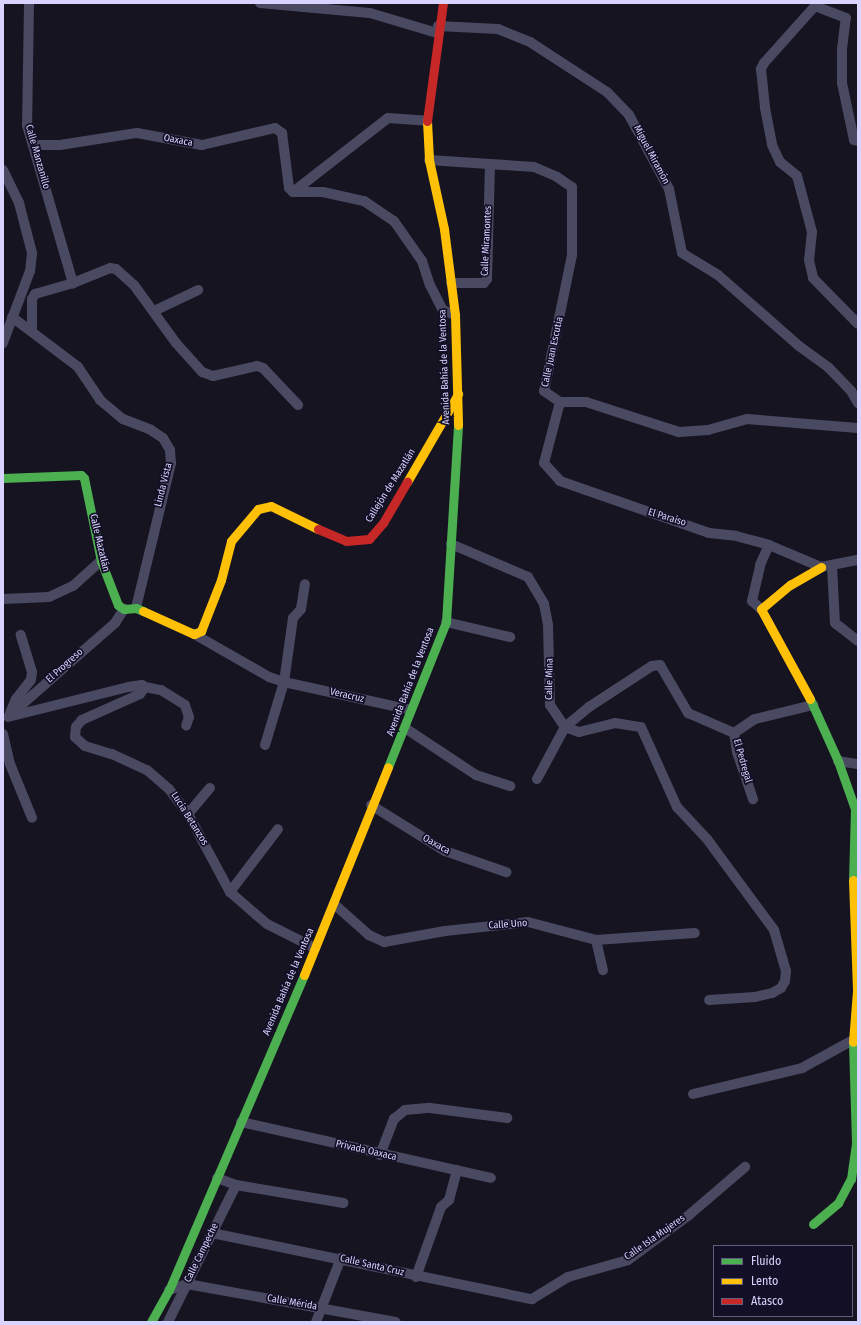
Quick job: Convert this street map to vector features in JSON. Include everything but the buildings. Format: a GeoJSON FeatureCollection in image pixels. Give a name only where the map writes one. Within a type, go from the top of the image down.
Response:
{"type":"FeatureCollection","features":[{"type":"Feature","properties":{"kind":"street","name":"Calle Manzanillo"},"geometry":{"type":"LineString","coordinates":[[29,3],[27,125],[73,283]]}},
{"type":"Feature","properties":{"kind":"street","name":"Miguel Miramón"},"geometry":{"type":"LineString","coordinates":[[260,3],[370,14],[438,30],[498,29],[530,42],[606,92],[629,115],[669,189],[682,253],[718,275],[794,342],[830,368],[851,391],[858,403]]}},
{"type":"Feature","properties":{"kind":"street","name":"Avenida Bahía de la Ventosa"},"geometry":{"type":"LineString","coordinates":[[151,1322],[169,1290],[334,904],[372,805],[405,728],[446,622],[460,412],[455,315],[444,229],[429,160],[427,121],[438,30],[443,3]]}},
{"type":"Feature","properties":{"kind":"street"},"geometry":{"type":"LineString","coordinates":[[858,141],[854,140],[842,82],[842,49],[847,28],[846,18],[815,6],[764,63],[761,69],[772,145],[780,162],[797,176],[810,226],[809,260],[813,278],[858,324]]}},
{"type":"Feature","properties":{"kind":"street"},"geometry":{"type":"LineString","coordinates":[[293,192],[388,118],[427,121]]}},
{"type":"Feature","properties":{"kind":"street","name":"Oaxaca"},"geometry":{"type":"LineString","coordinates":[[34,145],[60,145],[137,133],[202,145],[275,128],[282,133],[289,188],[293,192]]}},
{"type":"Feature","properties":{"kind":"street","name":"Calle Juan Escutia"},"geometry":{"type":"LineString","coordinates":[[429,160],[534,167],[557,176],[572,187],[572,255],[544,391],[560,402]]}},
{"type":"Feature","properties":{"kind":"street","name":"Calle Miramontes"},"geometry":{"type":"LineString","coordinates":[[451,283],[484,283],[487,279],[490,165]]}},
{"type":"Feature","properties":{"kind":"street"},"geometry":{"type":"LineString","coordinates":[[3,170],[19,203],[32,253],[30,271],[3,343]]}},
{"type":"Feature","properties":{"kind":"street"},"geometry":{"type":"LineString","coordinates":[[293,192],[323,192],[364,201],[394,221],[422,261],[430,285],[443,310],[455,315]]}},
{"type":"Feature","properties":{"kind":"street"},"geometry":{"type":"LineString","coordinates":[[32,332],[32,299],[35,294],[73,283],[110,268],[116,269],[134,284],[176,343],[202,372],[213,376],[257,366],[263,368],[298,405]]}},
{"type":"Feature","properties":{"kind":"street"},"geometry":{"type":"LineString","coordinates":[[154,311],[198,290]]}},
{"type":"Feature","properties":{"kind":"street","name":"Linda Vista"},"geometry":{"type":"LineString","coordinates":[[12,317],[84,372],[100,400],[124,419],[151,430],[163,438],[170,450],[171,463],[136,608]]}},
{"type":"Feature","properties":{"kind":"street","name":"Callejón de Mazatlán"},"geometry":{"type":"LineString","coordinates":[[194,634],[201,631],[206,623],[221,580],[231,541],[258,509],[271,506],[325,533],[346,540],[369,539],[383,523],[458,394]]}},
{"type":"Feature","properties":{"kind":"street"},"geometry":{"type":"LineString","coordinates":[[560,402],[586,402],[679,432],[708,430],[747,419],[858,428]]}},
{"type":"Feature","properties":{"kind":"street","name":"El Paraíso"},"geometry":{"type":"LineString","coordinates":[[560,402],[544,463],[560,481],[709,533],[736,536],[769,545],[821,567],[858,560]]}},
{"type":"Feature","properties":{"kind":"street","name":"Calle Mazatlán"},"geometry":{"type":"LineString","coordinates":[[3,478],[81,475],[84,478],[101,561],[118,605],[124,609]]}},
{"type":"Feature","properties":{"kind":"street","name":"Calle Mina"},"geometry":{"type":"LineString","coordinates":[[451,544],[528,577],[536,589],[544,604],[548,625],[550,705],[565,727]]}},
{"type":"Feature","properties":{"kind":"street"},"geometry":{"type":"LineString","coordinates":[[769,545],[760,565],[752,601],[761,609],[813,705],[838,761],[855,809],[852,860],[857,991],[853,1040],[856,1143],[851,1179],[838,1203],[813,1224]]}},
{"type":"Feature","properties":{"kind":"street"},"geometry":{"type":"LineString","coordinates":[[3,599],[49,597],[72,586],[101,561]]}},
{"type":"Feature","properties":{"kind":"street"},"geometry":{"type":"LineString","coordinates":[[832,566],[835,623],[858,641]]}},
{"type":"Feature","properties":{"kind":"street"},"geometry":{"type":"LineString","coordinates":[[761,609],[790,585],[821,567]]}},
{"type":"Feature","properties":{"kind":"street"},"geometry":{"type":"LineString","coordinates":[[265,745],[284,682],[293,618],[301,609],[305,584]]}},
{"type":"Feature","properties":{"kind":"street"},"geometry":{"type":"LineString","coordinates":[[124,609],[136,608],[194,634],[269,676],[284,682]]}},
{"type":"Feature","properties":{"kind":"street","name":"El Progreso"},"geometry":{"type":"LineString","coordinates":[[6,719],[115,623],[124,609]]}},
{"type":"Feature","properties":{"kind":"street"},"geometry":{"type":"LineString","coordinates":[[446,622],[510,637]]}},
{"type":"Feature","properties":{"kind":"street"},"geometry":{"type":"LineString","coordinates":[[6,719],[16,699],[31,680],[32,672],[21,635]]}},
{"type":"Feature","properties":{"kind":"street","name":"El Pedregal"},"geometry":{"type":"LineString","coordinates":[[565,727],[596,703],[652,666],[660,665],[688,714],[734,733],[737,752],[753,799]]}},
{"type":"Feature","properties":{"kind":"street","name":"Veracruz"},"geometry":{"type":"LineString","coordinates":[[284,682],[411,710]]}},
{"type":"Feature","properties":{"kind":"street"},"geometry":{"type":"LineString","coordinates":[[6,719],[128,687],[142,685],[161,690],[185,705],[188,717],[186,726]]}},
{"type":"Feature","properties":{"kind":"street","name":"Lucía Betanzos"},"geometry":{"type":"LineString","coordinates":[[145,687],[140,694],[82,720],[76,727],[75,737],[85,746],[112,754],[147,770],[169,789],[188,814],[230,892],[267,924],[315,948]]}},
{"type":"Feature","properties":{"kind":"street"},"geometry":{"type":"LineString","coordinates":[[734,733],[755,719],[813,705]]}},
{"type":"Feature","properties":{"kind":"street"},"geometry":{"type":"LineString","coordinates":[[537,779],[565,727],[579,732],[615,723],[641,727],[677,807],[707,839],[774,930],[786,971],[785,981],[772,993],[709,1000]]}},
{"type":"Feature","properties":{"kind":"street"},"geometry":{"type":"LineString","coordinates":[[405,728],[476,775],[510,786]]}},
{"type":"Feature","properties":{"kind":"street"},"geometry":{"type":"LineString","coordinates":[[3,734],[10,764],[32,818]]}},
{"type":"Feature","properties":{"kind":"street"},"geometry":{"type":"LineString","coordinates":[[838,761],[858,764]]}},
{"type":"Feature","properties":{"kind":"street"},"geometry":{"type":"LineString","coordinates":[[188,814],[210,788]]}},
{"type":"Feature","properties":{"kind":"street","name":"Oaxaca"},"geometry":{"type":"LineString","coordinates":[[372,805],[445,851],[506,872]]}},
{"type":"Feature","properties":{"kind":"street"},"geometry":{"type":"LineString","coordinates":[[230,892],[278,829]]}},
{"type":"Feature","properties":{"kind":"street","name":"Calle Uno"},"geometry":{"type":"LineString","coordinates":[[334,904],[369,935],[384,942],[445,931],[528,922],[596,940],[695,933]]}},
{"type":"Feature","properties":{"kind":"street"},"geometry":{"type":"LineString","coordinates":[[596,940],[603,970]]}},
{"type":"Feature","properties":{"kind":"street"},"geometry":{"type":"LineString","coordinates":[[693,1094],[802,1068],[853,1040]]}},
{"type":"Feature","properties":{"kind":"street"},"geometry":{"type":"LineString","coordinates":[[380,1155],[394,1119],[405,1110],[430,1108],[507,1118]]}},
{"type":"Feature","properties":{"kind":"street","name":"Privada Oaxaca"},"geometry":{"type":"LineString","coordinates":[[241,1122],[380,1155],[491,1178]]}},
{"type":"Feature","properties":{"kind":"street","name":"Calle Isla Mujeres"},"geometry":{"type":"LineString","coordinates":[[532,1299],[568,1277],[628,1260],[689,1215],[745,1167]]}},
{"type":"Feature","properties":{"kind":"street"},"geometry":{"type":"LineString","coordinates":[[416,1277],[441,1207],[449,1200],[456,1170]]}},
{"type":"Feature","properties":{"kind":"street"},"geometry":{"type":"LineString","coordinates":[[217,1178],[236,1185],[344,1203]]}},
{"type":"Feature","properties":{"kind":"street","name":"Calle Campeche"},"geometry":{"type":"LineString","coordinates":[[168,1322],[236,1185]]}},
{"type":"Feature","properties":{"kind":"street","name":"Calle Santa Cruz"},"geometry":{"type":"LineString","coordinates":[[212,1233],[341,1258],[416,1277],[532,1299]]}},
{"type":"Feature","properties":{"kind":"street"},"geometry":{"type":"LineString","coordinates":[[316,1322],[341,1258]]}},
{"type":"Feature","properties":{"kind":"street"},"geometry":{"type":"LineString","coordinates":[[169,1290],[187,1284]]}},
{"type":"Feature","properties":{"kind":"street","name":"Calle Mérida"},"geometry":{"type":"LineString","coordinates":[[187,1284],[395,1322]]}},
{"type":"Feature","properties":{"kind":"traffic: fast"},"geometry":{"type":"LineString","coordinates":[[388,767],[446,622],[458,425]]}},
{"type":"Feature","properties":{"kind":"traffic: fast"},"geometry":{"type":"LineString","coordinates":[[3,478],[81,475],[84,478],[101,561],[118,605],[124,609],[136,608],[143,611]]}},
{"type":"Feature","properties":{"kind":"traffic: fast"},"geometry":{"type":"LineString","coordinates":[[810,699],[838,761],[855,809],[853,880]]}},
{"type":"Feature","properties":{"kind":"traffic: fast"},"geometry":{"type":"LineString","coordinates":[[151,1322],[169,1290],[304,975]]}},
{"type":"Feature","properties":{"kind":"traffic: fast"},"geometry":{"type":"LineString","coordinates":[[813,1224],[838,1203],[851,1179],[856,1143],[853,1042]]}},
{"type":"Feature","properties":{"kind":"traffic: slow"},"geometry":{"type":"LineString","coordinates":[[427,121],[429,160],[444,229],[455,315],[458,425]]}},
{"type":"Feature","properties":{"kind":"traffic: slow"},"geometry":{"type":"LineString","coordinates":[[407,482],[458,394]]}},
{"type":"Feature","properties":{"kind":"traffic: slow"},"geometry":{"type":"LineString","coordinates":[[143,611],[194,634],[201,631],[221,580],[231,541],[258,509],[271,506],[318,529]]}},
{"type":"Feature","properties":{"kind":"traffic: slow"},"geometry":{"type":"LineString","coordinates":[[810,699],[761,609],[790,585],[821,567]]}},
{"type":"Feature","properties":{"kind":"traffic: slow"},"geometry":{"type":"LineString","coordinates":[[304,975],[388,767]]}},
{"type":"Feature","properties":{"kind":"traffic: slow"},"geometry":{"type":"LineString","coordinates":[[853,880],[857,991],[853,1042]]}},
{"type":"Feature","properties":{"kind":"traffic: jam"},"geometry":{"type":"LineString","coordinates":[[427,121],[443,3]]}},
{"type":"Feature","properties":{"kind":"traffic: jam"},"geometry":{"type":"LineString","coordinates":[[318,529],[346,541],[369,539],[383,523],[407,482]]}}]}
